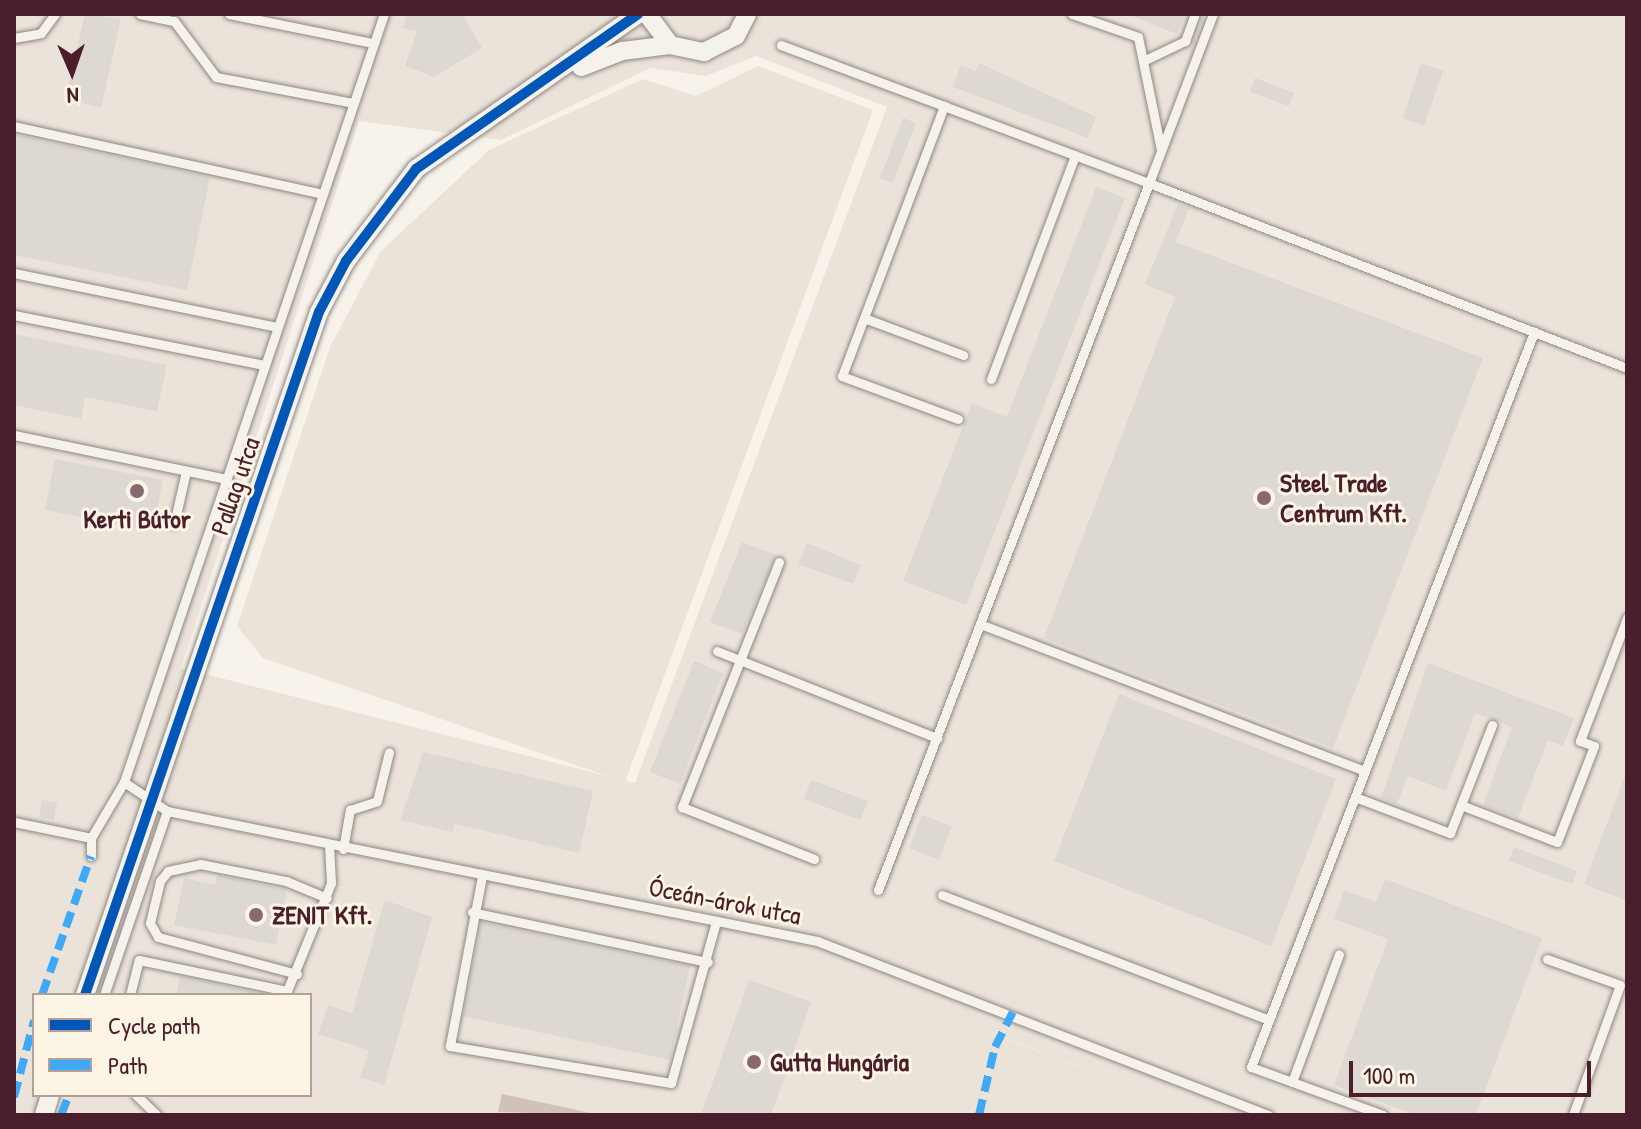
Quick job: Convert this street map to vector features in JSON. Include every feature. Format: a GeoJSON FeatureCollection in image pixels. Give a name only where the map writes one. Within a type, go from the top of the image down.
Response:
{"type":"FeatureCollection","features":[{"type":"Feature","properties":{"kind":"street"},"geometry":{"type":"LineString","coordinates":[[552,78],[638,14]]}},
{"type":"Feature","properties":{"kind":"street"},"geometry":{"type":"LineString","coordinates":[[647,14],[670,45]]}},
{"type":"Feature","properties":{"kind":"street"},"geometry":{"type":"LineString","coordinates":[[552,78],[622,51],[670,45],[687,52],[721,47],[747,14]]}},
{"type":"Feature","properties":{"kind":"street","name":"Pallag utca"},"geometry":{"type":"LineString","coordinates":[[86,993],[159,807],[319,312],[346,261],[416,169],[552,78]]}},
{"type":"Feature","properties":{"kind":"lane"},"geometry":{"type":"LineString","coordinates":[[14,38],[41,33],[55,14]]}},
{"type":"Feature","properties":{"kind":"lane"},"geometry":{"type":"LineString","coordinates":[[140,14],[174,21],[216,77],[353,103]]}},
{"type":"Feature","properties":{"kind":"lane"},"geometry":{"type":"LineString","coordinates":[[229,14],[373,43]]}},
{"type":"Feature","properties":{"kind":"lane","name":"Pallag utca"},"geometry":{"type":"LineString","coordinates":[[91,838],[124,782],[384,14]]}},
{"type":"Feature","properties":{"kind":"lane"},"geometry":{"type":"LineString","coordinates":[[1072,14],[1138,37],[1161,150]]}},
{"type":"Feature","properties":{"kind":"lane"},"geometry":{"type":"LineString","coordinates":[[1143,61],[1185,41],[1195,14]]}},
{"type":"Feature","properties":{"kind":"lane"},"geometry":{"type":"LineString","coordinates":[[878,890],[1213,14]]}},
{"type":"Feature","properties":{"kind":"lane"},"geometry":{"type":"LineString","coordinates":[[781,45],[1627,368]]}},
{"type":"Feature","properties":{"kind":"lane"},"geometry":{"type":"LineString","coordinates":[[944,106],[842,376],[958,419]]}},
{"type":"Feature","properties":{"kind":"lane"},"geometry":{"type":"LineString","coordinates":[[14,126],[322,194]]}},
{"type":"Feature","properties":{"kind":"lane"},"geometry":{"type":"LineString","coordinates":[[991,379],[1075,155]]}},
{"type":"Feature","properties":{"kind":"lane"},"geometry":{"type":"LineString","coordinates":[[14,273],[277,327]]}},
{"type":"Feature","properties":{"kind":"lane"},"geometry":{"type":"LineString","coordinates":[[14,315],[264,365]]}},
{"type":"Feature","properties":{"kind":"lane"},"geometry":{"type":"LineString","coordinates":[[864,318],[963,355]]}},
{"type":"Feature","properties":{"kind":"lane"},"geometry":{"type":"LineString","coordinates":[[1383,1115],[1251,1067],[1534,332]]}},
{"type":"Feature","properties":{"kind":"lane"},"geometry":{"type":"LineString","coordinates":[[14,435],[226,479]]}},
{"type":"Feature","properties":{"kind":"lane"},"geometry":{"type":"LineString","coordinates":[[174,524],[186,471]]}},
{"type":"Feature","properties":{"kind":"lane"},"geometry":{"type":"LineString","coordinates":[[779,562],[682,807],[814,859]]}},
{"type":"Feature","properties":{"kind":"lane"},"geometry":{"type":"LineString","coordinates":[[1461,805],[1557,842],[1594,746],[1580,741],[1627,618]]}},
{"type":"Feature","properties":{"kind":"lane"},"geometry":{"type":"LineString","coordinates":[[980,624],[1365,771]]}},
{"type":"Feature","properties":{"kind":"lane"},"geometry":{"type":"LineString","coordinates":[[717,651],[937,738]]}},
{"type":"Feature","properties":{"kind":"lane"},"geometry":{"type":"LineString","coordinates":[[1355,797],[1450,833],[1492,725]]}},
{"type":"Feature","properties":{"kind":"lane"},"geometry":{"type":"LineString","coordinates":[[343,849],[350,810],[377,801],[389,752]]}},
{"type":"Feature","properties":{"kind":"lane"},"geometry":{"type":"LineString","coordinates":[[105,993],[159,807],[124,782]]}},
{"type":"Feature","properties":{"kind":"lane","name":"Óceán-árok utca"},"geometry":{"type":"LineString","coordinates":[[159,807],[343,849],[817,941],[1269,1115]]}},
{"type":"Feature","properties":{"kind":"lane"},"geometry":{"type":"LineString","coordinates":[[14,822],[91,838],[91,856]]}},
{"type":"Feature","properties":{"kind":"lane"},"geometry":{"type":"LineString","coordinates":[[131,993],[139,960],[287,991],[297,974],[327,898],[329,846]]}},
{"type":"Feature","properties":{"kind":"lane"},"geometry":{"type":"LineString","coordinates":[[297,974],[158,937],[150,923],[160,881],[168,871],[200,864],[286,881],[327,898]]}},
{"type":"Feature","properties":{"kind":"lane"},"geometry":{"type":"LineString","coordinates":[[482,876],[472,912],[450,1046],[671,1083],[708,962],[716,922]]}},
{"type":"Feature","properties":{"kind":"lane"},"geometry":{"type":"LineString","coordinates":[[942,895],[1269,1020]]}},
{"type":"Feature","properties":{"kind":"lane"},"geometry":{"type":"LineString","coordinates":[[472,912],[708,962]]}},
{"type":"Feature","properties":{"kind":"lane"},"geometry":{"type":"LineString","coordinates":[[1292,1082],[1339,954]]}},
{"type":"Feature","properties":{"kind":"lane"},"geometry":{"type":"LineString","coordinates":[[1547,959],[1620,985],[1573,1115]]}},
{"type":"Feature","properties":{"kind":"lane"},"geometry":{"type":"LineString","coordinates":[[138,1097],[157,1115]]}},
{"type":"Feature","properties":{"kind":"shaded area"},"geometry":{"type":"Polygon","coordinates":[[[14,14],[1627,14],[1627,1115],[1202,1115],[991,1032],[971,1115],[14,1115],[14,14]],[[756,56],[706,76],[650,68],[501,140],[359,121],[181,668],[635,783],[887,107],[756,56]]]}},
{"type":"Feature","properties":{"kind":"shaded area"},"geometry":{"type":"Polygon","coordinates":[[[659,14],[735,14],[720,34],[694,41],[668,30],[659,14]]]}},
{"type":"Feature","properties":{"kind":"shaded area"},"geometry":{"type":"Polygon","coordinates":[[[758,66],[873,110],[625,782],[263,658],[237,626],[330,347],[381,251],[489,150],[643,79],[696,96],[758,66]]]}},
{"type":"Feature","properties":{"kind":"shaded area"},"geometry":{"type":"Polygon","coordinates":[[[990,1032],[1202,1115],[971,1115],[990,1032]]]}},
{"type":"Feature","properties":{"kind":"shaded area"},"geometry":{"type":"Polygon","coordinates":[[[502,1094],[591,1113],[591,1115],[498,1112],[502,1094]]]}},
{"type":"Feature","properties":{"kind":"building"},"geometry":{"type":"Polygon","coordinates":[[[85,14],[121,19],[101,108],[65,99],[85,14]]]}},
{"type":"Feature","properties":{"kind":"building"},"geometry":{"type":"Polygon","coordinates":[[[407,14],[462,14],[482,48],[434,77],[405,66],[417,31],[403,28],[407,14]]]}},
{"type":"Feature","properties":{"kind":"building"},"geometry":{"type":"Polygon","coordinates":[[[1127,14],[1185,14],[1177,34],[1127,14]]]}},
{"type":"Feature","properties":{"kind":"building"},"geometry":{"type":"Polygon","coordinates":[[[979,63],[1096,117],[1088,138],[953,87],[961,65],[976,71],[979,63]]]}},
{"type":"Feature","properties":{"kind":"building"},"geometry":{"type":"Polygon","coordinates":[[[1421,63],[1443,71],[1424,126],[1403,118],[1421,63]]]}},
{"type":"Feature","properties":{"kind":"building"},"geometry":{"type":"Polygon","coordinates":[[[1255,78],[1294,93],[1289,106],[1250,92],[1255,78]]]}},
{"type":"Feature","properties":{"kind":"building"},"geometry":{"type":"Polygon","coordinates":[[[903,118],[916,123],[893,183],[880,178],[903,118]]]}},
{"type":"Feature","properties":{"kind":"building"},"geometry":{"type":"Polygon","coordinates":[[[14,134],[210,177],[187,290],[14,255],[14,134]]]}},
{"type":"Feature","properties":{"kind":"building"},"geometry":{"type":"Polygon","coordinates":[[[1096,187],[1125,198],[966,605],[903,581],[972,403],[1007,417],[1096,187]]]}},
{"type":"Feature","properties":{"kind":"building","name":"Steel Trade Centrum Kft."},"geometry":{"type":"Polygon","coordinates":[[[1178,204],[1189,208],[1176,242],[1483,358],[1333,748],[1044,638],[1175,297],[1145,284],[1178,204]]]}},
{"type":"Feature","properties":{"kind":"building"},"geometry":{"type":"Polygon","coordinates":[[[14,334],[167,365],[157,411],[85,397],[81,419],[14,405],[14,334]]]}},
{"type":"Feature","properties":{"kind":"building"},"geometry":{"type":"Polygon","coordinates":[[[55,459],[163,480],[153,531],[45,510],[55,459]]]}},
{"type":"Feature","properties":{"kind":"building"},"geometry":{"type":"Polygon","coordinates":[[[742,542],[776,555],[742,634],[710,622],[742,542]]]}},
{"type":"Feature","properties":{"kind":"building"},"geometry":{"type":"Polygon","coordinates":[[[807,543],[861,565],[853,584],[798,564],[807,543]]]}},
{"type":"Feature","properties":{"kind":"building"},"geometry":{"type":"Polygon","coordinates":[[[694,661],[723,673],[680,784],[650,772],[694,661]]]}},
{"type":"Feature","properties":{"kind":"building"},"geometry":{"type":"Polygon","coordinates":[[[1428,663],[1574,718],[1563,746],[1548,740],[1518,818],[1483,805],[1512,727],[1475,713],[1446,791],[1408,776],[1397,804],[1381,798],[1428,663]]]}},
{"type":"Feature","properties":{"kind":"building"},"geometry":{"type":"Polygon","coordinates":[[[1119,694],[1336,779],[1271,946],[1054,861],[1119,694]]]}},
{"type":"Feature","properties":{"kind":"building"},"geometry":{"type":"Polygon","coordinates":[[[423,752],[593,791],[579,853],[455,824],[453,832],[400,820],[423,752]]]}},
{"type":"Feature","properties":{"kind":"building"},"geometry":{"type":"Polygon","coordinates":[[[1627,773],[1627,901],[1584,884],[1627,773]]]}},
{"type":"Feature","properties":{"kind":"building"},"geometry":{"type":"Polygon","coordinates":[[[811,780],[868,801],[860,820],[804,799],[811,780]]]}},
{"type":"Feature","properties":{"kind":"building"},"geometry":{"type":"Polygon","coordinates":[[[42,800],[57,802],[54,820],[39,817],[42,800]]]}},
{"type":"Feature","properties":{"kind":"building"},"geometry":{"type":"Polygon","coordinates":[[[922,815],[952,826],[939,860],[909,848],[922,815]]]}},
{"type":"Feature","properties":{"kind":"building"},"geometry":{"type":"Polygon","coordinates":[[[1514,847],[1577,871],[1572,884],[1509,861],[1514,847]]]}},
{"type":"Feature","properties":{"kind":"building"},"geometry":{"type":"Polygon","coordinates":[[[217,875],[287,890],[276,945],[174,925],[184,878],[215,885],[217,875]]]}},
{"type":"Feature","properties":{"kind":"building"},"geometry":{"type":"Polygon","coordinates":[[[1385,879],[1542,938],[1476,1115],[1416,1115],[1334,1085],[1388,939],[1334,919],[1344,890],[1376,902],[1385,879]]]}},
{"type":"Feature","properties":{"kind":"building"},"geometry":{"type":"Polygon","coordinates":[[[385,900],[432,917],[384,1085],[360,1077],[369,1050],[318,1034],[328,1005],[352,1013],[385,900]]]}},
{"type":"Feature","properties":{"kind":"building"},"geometry":{"type":"Polygon","coordinates":[[[481,922],[690,966],[670,1060],[463,1016],[481,922]]]}},
{"type":"Feature","properties":{"kind":"building"},"geometry":{"type":"Polygon","coordinates":[[[180,976],[260,993],[176,993],[180,976]]]}},
{"type":"Feature","properties":{"kind":"building"},"geometry":{"type":"Polygon","coordinates":[[[749,980],[811,1002],[771,1115],[701,1115],[749,980]]]}},
{"type":"Feature","properties":{"kind":"marked path"},"geometry":{"type":"LineString","coordinates":[[43,993],[91,856]]}},
{"type":"Feature","properties":{"kind":"marked path"},"geometry":{"type":"LineString","coordinates":[[979,1115],[995,1047],[1013,1012]]}},
{"type":"Feature","properties":{"kind":"marked path"},"geometry":{"type":"LineString","coordinates":[[14,1097],[32,1029]]}},
{"type":"Feature","properties":{"kind":"marked path"},"geometry":{"type":"LineString","coordinates":[[61,1115],[68,1097]]}},
{"type":"Feature","properties":{"kind":"cycle path"},"geometry":{"type":"LineString","coordinates":[[86,993],[319,312],[346,261],[416,169],[638,14]]}},
{"type":"Feature","properties":{"kind":"place","name":"Kerti Bútor"},"geometry":{"type":"Point","coordinates":[137,491]}},
{"type":"Feature","properties":{"kind":"place","name":"Steel Trade Centrum Kft."},"geometry":{"type":"Point","coordinates":[1264,498]}},
{"type":"Feature","properties":{"kind":"place","name":"ZENIT Kft."},"geometry":{"type":"Point","coordinates":[256,915]}},
{"type":"Feature","properties":{"kind":"place","name":"Gutta Hungária"},"geometry":{"type":"Point","coordinates":[754,1062]}}]}
